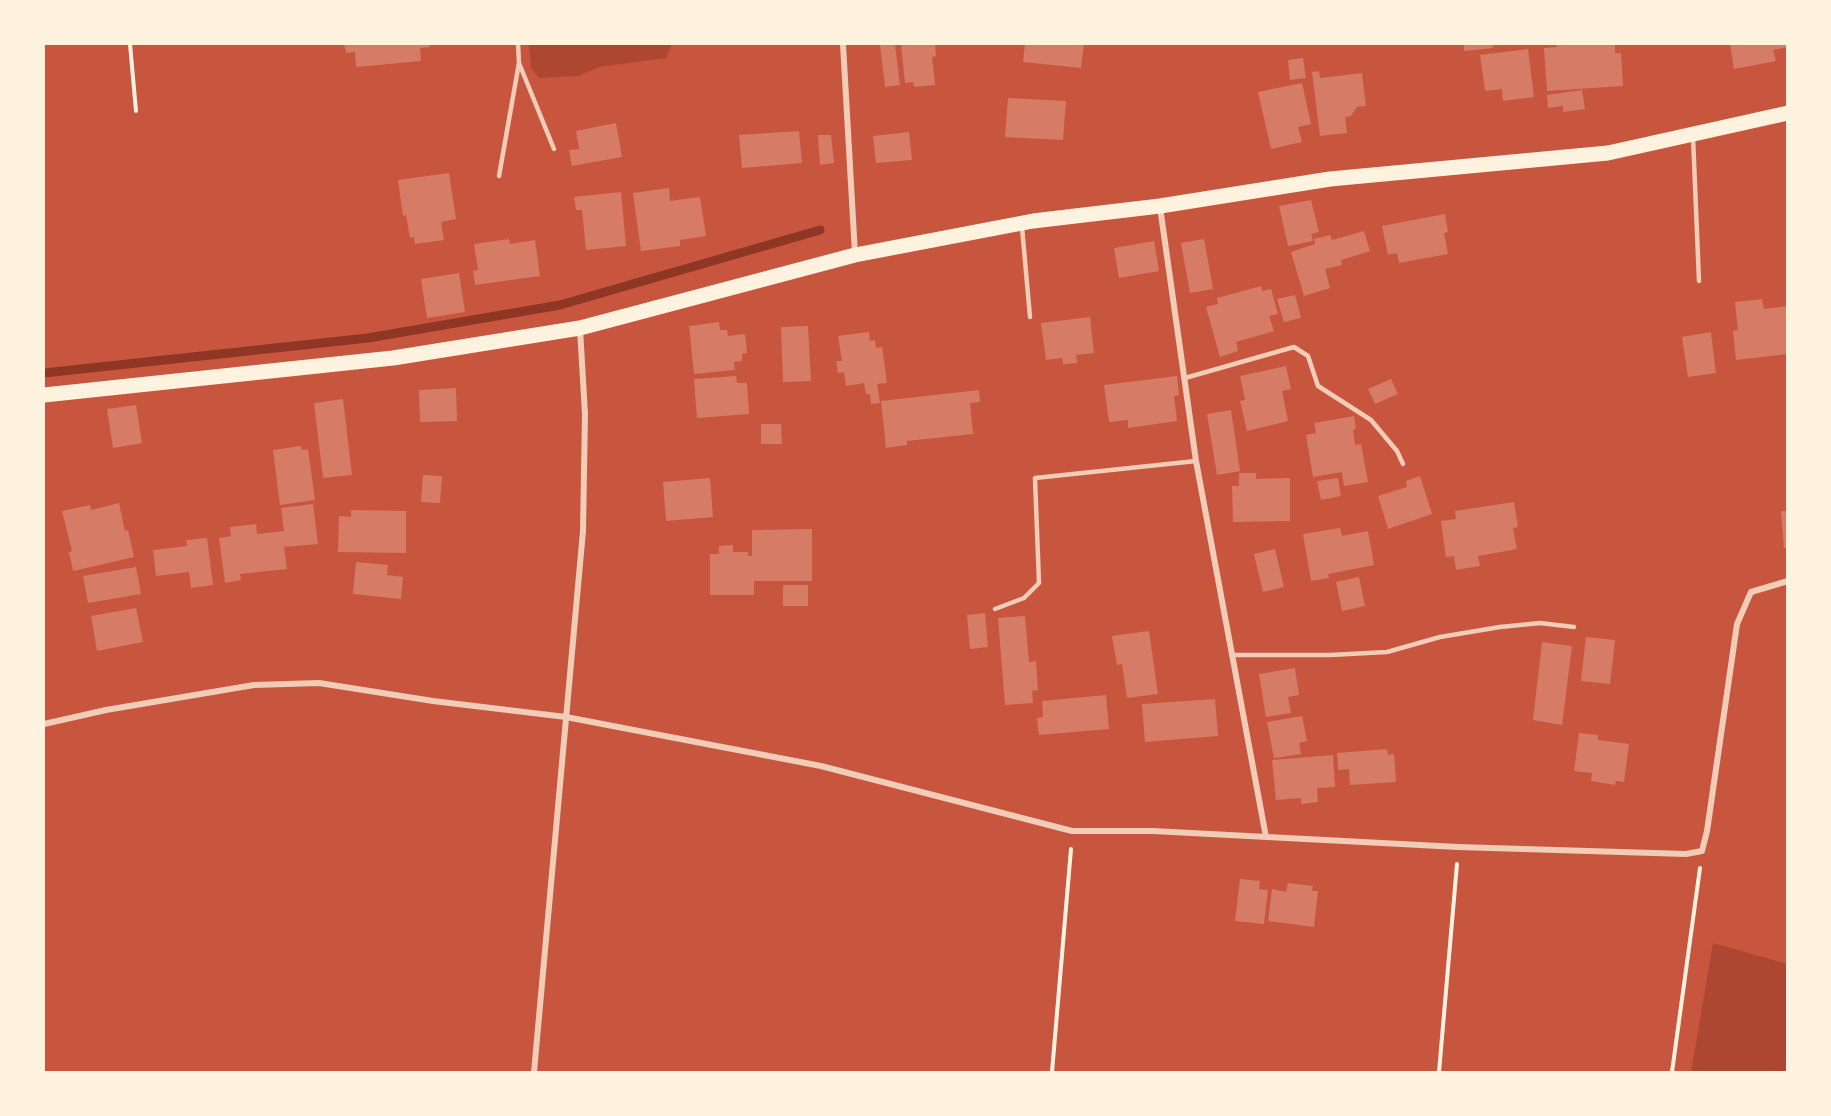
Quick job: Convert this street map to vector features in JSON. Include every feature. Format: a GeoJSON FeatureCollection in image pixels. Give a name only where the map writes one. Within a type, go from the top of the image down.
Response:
{"type":"FeatureCollection","features":[{"type":"Feature","properties":{"kind":"main road"},"geometry":{"type":"LineString","coordinates":[[44,395],[393,358],[580,328],[855,255],[1022,223],[1160,206],[1330,179],[1608,153],[1788,113]]}},
{"type":"Feature","properties":{"kind":"street"},"geometry":{"type":"LineString","coordinates":[[843,44],[855,255]]}},
{"type":"Feature","properties":{"kind":"street"},"geometry":{"type":"LineString","coordinates":[[1160,206],[1196,460],[1266,837]]}},
{"type":"Feature","properties":{"kind":"street"},"geometry":{"type":"LineString","coordinates":[[534,1072],[583,531],[585,414],[580,328]]}},
{"type":"Feature","properties":{"kind":"street"},"geometry":{"type":"LineString","coordinates":[[44,724],[106,710],[254,685],[319,683],[433,701],[566,717],[821,766],[1072,831],[1153,831],[1458,847],[1686,854],[1702,851],[1707,831],[1737,624],[1751,592],[1788,581]]}},
{"type":"Feature","properties":{"kind":"lane"},"geometry":{"type":"LineString","coordinates":[[499,176],[519,63],[518,44]]}},
{"type":"Feature","properties":{"kind":"lane"},"geometry":{"type":"LineString","coordinates":[[519,63],[554,149]]}},
{"type":"Feature","properties":{"kind":"lane"},"geometry":{"type":"LineString","coordinates":[[1693,134],[1698,281]]}},
{"type":"Feature","properties":{"kind":"lane"},"geometry":{"type":"LineString","coordinates":[[1022,223],[1030,317]]}},
{"type":"Feature","properties":{"kind":"lane"},"geometry":{"type":"LineString","coordinates":[[1185,378],[1294,347],[1308,356],[1318,386],[1371,420],[1397,451],[1403,464]]}},
{"type":"Feature","properties":{"kind":"lane"},"geometry":{"type":"LineString","coordinates":[[995,609],[1024,598],[1039,583],[1035,478],[1196,460]]}},
{"type":"Feature","properties":{"kind":"lane"},"geometry":{"type":"LineString","coordinates":[[1234,655],[1330,655],[1387,652],[1440,637],[1500,627],[1540,623],[1574,627]]}},
{"type":"Feature","properties":{"kind":"path"},"geometry":{"type":"LineString","coordinates":[[130,44],[136,111]]}},
{"type":"Feature","properties":{"kind":"path"},"geometry":{"type":"LineString","coordinates":[[1052,1072],[1072,831]]}},
{"type":"Feature","properties":{"kind":"path"},"geometry":{"type":"LineString","coordinates":[[1439,1072],[1458,847]]}},
{"type":"Feature","properties":{"kind":"path"},"geometry":{"type":"LineString","coordinates":[[1672,1072],[1702,851]]}},
{"type":"Feature","properties":{"kind":"shaded area"},"geometry":{"type":"Polygon","coordinates":[[[529,44],[672,44],[666,58],[599,67],[578,76],[539,78],[531,68],[529,44]]]}},
{"type":"Feature","properties":{"kind":"shaded area"},"geometry":{"type":"Polygon","coordinates":[[[1713,943],[1787,964],[1788,1063],[1785,1072],[1691,1072],[1713,943]]]}},
{"type":"Feature","properties":{"kind":"building"},"geometry":{"type":"Polygon","coordinates":[[[344,44],[430,44],[430,47],[420,48],[421,61],[356,67],[355,52],[346,53],[344,44]]]}},
{"type":"Feature","properties":{"kind":"building"},"geometry":{"type":"Polygon","coordinates":[[[880,44],[895,44],[900,85],[885,87],[880,44]]]}},
{"type":"Feature","properties":{"kind":"building"},"geometry":{"type":"Polygon","coordinates":[[[901,44],[935,44],[936,56],[932,57],[935,85],[914,87],[913,82],[905,83],[901,44]]]}},
{"type":"Feature","properties":{"kind":"building"},"geometry":{"type":"Polygon","coordinates":[[[1025,44],[1084,44],[1081,68],[1023,62],[1025,44]]]}},
{"type":"Feature","properties":{"kind":"building"},"geometry":{"type":"Polygon","coordinates":[[[1464,44],[1492,44],[1493,48],[1464,51],[1464,44]]]}},
{"type":"Feature","properties":{"kind":"building"},"geometry":{"type":"Polygon","coordinates":[[[1556,44],[1615,44],[1615,53],[1621,53],[1623,86],[1547,91],[1544,48],[1557,47],[1556,44]]]}},
{"type":"Feature","properties":{"kind":"building"},"geometry":{"type":"Polygon","coordinates":[[[1730,44],[1788,44],[1788,47],[1773,50],[1776,61],[1734,69],[1730,44]]]}},
{"type":"Feature","properties":{"kind":"building"},"geometry":{"type":"Polygon","coordinates":[[[1528,49],[1534,97],[1503,101],[1502,89],[1485,91],[1480,55],[1528,49]]]}},
{"type":"Feature","properties":{"kind":"building"},"geometry":{"type":"Polygon","coordinates":[[[1303,58],[1306,78],[1290,80],[1288,60],[1303,58]]]}},
{"type":"Feature","properties":{"kind":"building"},"geometry":{"type":"Polygon","coordinates":[[[1319,71],[1320,78],[1362,73],[1366,106],[1357,107],[1351,116],[1345,117],[1347,133],[1320,136],[1312,72],[1319,71]]]}},
{"type":"Feature","properties":{"kind":"building"},"geometry":{"type":"Polygon","coordinates":[[[1302,83],[1311,124],[1298,127],[1302,142],[1271,149],[1258,92],[1302,83]]]}},
{"type":"Feature","properties":{"kind":"building"},"geometry":{"type":"Polygon","coordinates":[[[1582,90],[1585,109],[1563,112],[1563,106],[1548,108],[1547,95],[1582,90]]]}},
{"type":"Feature","properties":{"kind":"building"},"geometry":{"type":"Polygon","coordinates":[[[1008,98],[1066,101],[1063,140],[1005,137],[1008,98]]]}},
{"type":"Feature","properties":{"kind":"building"},"geometry":{"type":"Polygon","coordinates":[[[616,123],[622,157],[572,166],[569,150],[579,149],[576,131],[616,123]]]}},
{"type":"Feature","properties":{"kind":"building"},"geometry":{"type":"Polygon","coordinates":[[[799,131],[802,163],[742,168],[739,135],[799,131]]]}},
{"type":"Feature","properties":{"kind":"building"},"geometry":{"type":"Polygon","coordinates":[[[909,132],[912,160],[876,163],[873,136],[909,132]]]}},
{"type":"Feature","properties":{"kind":"building"},"geometry":{"type":"Polygon","coordinates":[[[818,135],[831,135],[834,163],[820,165],[818,135]]]}},
{"type":"Feature","properties":{"kind":"building"},"geometry":{"type":"Polygon","coordinates":[[[449,173],[456,219],[441,222],[444,240],[415,244],[414,237],[410,238],[406,215],[403,216],[398,180],[449,173]]]}},
{"type":"Feature","properties":{"kind":"building"},"geometry":{"type":"Polygon","coordinates":[[[669,188],[670,201],[700,197],[706,236],[680,240],[680,246],[641,251],[633,193],[669,188]]]}},
{"type":"Feature","properties":{"kind":"building"},"geometry":{"type":"Polygon","coordinates":[[[621,192],[626,246],[586,250],[582,210],[576,210],[574,197],[621,192]]]}},
{"type":"Feature","properties":{"kind":"building"},"geometry":{"type":"Polygon","coordinates":[[[1311,200],[1319,232],[1311,234],[1313,241],[1288,246],[1279,206],[1311,200]]]}},
{"type":"Feature","properties":{"kind":"building"},"geometry":{"type":"Polygon","coordinates":[[[1445,214],[1448,232],[1444,233],[1448,254],[1399,263],[1397,253],[1388,255],[1382,226],[1445,214]]]}},
{"type":"Feature","properties":{"kind":"building"},"geometry":{"type":"Polygon","coordinates":[[[1364,231],[1370,251],[1341,260],[1342,265],[1325,269],[1330,288],[1304,296],[1291,252],[1315,244],[1314,239],[1330,235],[1332,240],[1364,231]]]}},
{"type":"Feature","properties":{"kind":"building"},"geometry":{"type":"Polygon","coordinates":[[[509,239],[510,244],[535,240],[540,276],[475,285],[473,271],[478,270],[474,244],[509,239]]]}},
{"type":"Feature","properties":{"kind":"building"},"geometry":{"type":"Polygon","coordinates":[[[1204,239],[1213,289],[1190,293],[1181,243],[1204,239]]]}},
{"type":"Feature","properties":{"kind":"building"},"geometry":{"type":"Polygon","coordinates":[[[1154,241],[1159,271],[1119,278],[1114,248],[1154,241]]]}},
{"type":"Feature","properties":{"kind":"building"},"geometry":{"type":"Polygon","coordinates":[[[459,273],[465,312],[427,318],[421,279],[459,273]]]}},
{"type":"Feature","properties":{"kind":"building"},"geometry":{"type":"Polygon","coordinates":[[[1261,286],[1262,291],[1271,289],[1278,314],[1269,316],[1274,331],[1236,342],[1238,351],[1220,357],[1206,307],[1218,304],[1217,298],[1261,286]]]}},
{"type":"Feature","properties":{"kind":"building"},"geometry":{"type":"Polygon","coordinates":[[[1295,295],[1301,318],[1284,322],[1277,299],[1295,295]]]}},
{"type":"Feature","properties":{"kind":"building"},"geometry":{"type":"Polygon","coordinates":[[[1762,299],[1764,309],[1788,306],[1788,354],[1736,360],[1733,331],[1738,330],[1735,302],[1762,299]]]}},
{"type":"Feature","properties":{"kind":"building"},"geometry":{"type":"Polygon","coordinates":[[[1090,317],[1094,353],[1076,355],[1077,363],[1063,364],[1062,358],[1046,360],[1041,323],[1090,317]]]}},
{"type":"Feature","properties":{"kind":"building"},"geometry":{"type":"Polygon","coordinates":[[[719,322],[720,330],[727,330],[728,336],[745,334],[747,353],[742,354],[742,361],[734,362],[735,370],[694,374],[689,326],[719,322]]]}},
{"type":"Feature","properties":{"kind":"building"},"geometry":{"type":"Polygon","coordinates":[[[808,326],[811,381],[783,382],[781,327],[808,326]]]}},
{"type":"Feature","properties":{"kind":"building"},"geometry":{"type":"Polygon","coordinates":[[[869,332],[870,341],[875,340],[876,348],[882,347],[887,383],[877,384],[880,403],[871,404],[870,394],[866,394],[864,383],[846,386],[844,372],[838,373],[836,361],[842,361],[838,336],[869,332]]]}},
{"type":"Feature","properties":{"kind":"building"},"geometry":{"type":"Polygon","coordinates":[[[1711,332],[1716,373],[1688,377],[1682,337],[1711,332]]]}},
{"type":"Feature","properties":{"kind":"building"},"geometry":{"type":"Polygon","coordinates":[[[1286,366],[1291,389],[1282,391],[1288,421],[1247,431],[1240,401],[1245,400],[1240,376],[1286,366]]]}},
{"type":"Feature","properties":{"kind":"building"},"geometry":{"type":"Polygon","coordinates":[[[736,376],[737,383],[747,383],[749,414],[697,418],[694,379],[736,376]]]}},
{"type":"Feature","properties":{"kind":"building"},"geometry":{"type":"Polygon","coordinates":[[[1177,376],[1179,395],[1174,396],[1177,421],[1128,428],[1128,420],[1109,422],[1104,385],[1177,376]]]}},
{"type":"Feature","properties":{"kind":"building"},"geometry":{"type":"Polygon","coordinates":[[[1391,379],[1398,394],[1375,404],[1368,389],[1391,379]]]}},
{"type":"Feature","properties":{"kind":"building"},"geometry":{"type":"Polygon","coordinates":[[[456,388],[457,421],[420,422],[419,390],[456,388]]]}},
{"type":"Feature","properties":{"kind":"building"},"geometry":{"type":"Polygon","coordinates":[[[979,390],[980,402],[970,403],[973,434],[907,441],[907,445],[886,448],[881,401],[979,390]]]}},
{"type":"Feature","properties":{"kind":"building"},"geometry":{"type":"Polygon","coordinates":[[[343,399],[352,475],[323,478],[314,403],[343,399]]]}},
{"type":"Feature","properties":{"kind":"building"},"geometry":{"type":"Polygon","coordinates":[[[136,405],[142,443],[113,448],[107,409],[136,405]]]}},
{"type":"Feature","properties":{"kind":"building"},"geometry":{"type":"Polygon","coordinates":[[[1231,410],[1240,471],[1217,475],[1207,414],[1231,410]]]}},
{"type":"Feature","properties":{"kind":"building"},"geometry":{"type":"Polygon","coordinates":[[[1354,416],[1355,445],[1361,444],[1368,482],[1344,486],[1342,472],[1313,477],[1306,435],[1316,433],[1314,423],[1354,416]]]}},
{"type":"Feature","properties":{"kind":"building"},"geometry":{"type":"Polygon","coordinates":[[[761,424],[781,424],[782,444],[761,444],[761,424]]]}},
{"type":"Feature","properties":{"kind":"building"},"geometry":{"type":"Polygon","coordinates":[[[301,446],[302,450],[308,449],[315,500],[280,505],[273,450],[301,446]]]}},
{"type":"Feature","properties":{"kind":"building"},"geometry":{"type":"Polygon","coordinates":[[[1239,473],[1256,473],[1256,479],[1290,478],[1290,521],[1233,522],[1232,486],[1239,486],[1239,473]]]}},
{"type":"Feature","properties":{"kind":"building"},"geometry":{"type":"Polygon","coordinates":[[[423,475],[442,476],[440,503],[421,502],[423,475]]]}},
{"type":"Feature","properties":{"kind":"building"},"geometry":{"type":"Polygon","coordinates":[[[1420,476],[1432,514],[1388,529],[1378,496],[1407,487],[1406,481],[1420,476]]]}},
{"type":"Feature","properties":{"kind":"building"},"geometry":{"type":"Polygon","coordinates":[[[710,478],[713,517],[666,521],[663,482],[710,478]]]}},
{"type":"Feature","properties":{"kind":"building"},"geometry":{"type":"Polygon","coordinates":[[[1338,478],[1341,496],[1321,500],[1317,481],[1338,478]]]}},
{"type":"Feature","properties":{"kind":"building"},"geometry":{"type":"Polygon","coordinates":[[[1514,502],[1518,527],[1513,528],[1517,549],[1478,556],[1480,566],[1456,570],[1454,556],[1446,557],[1441,521],[1456,519],[1455,511],[1514,502]]]}},
{"type":"Feature","properties":{"kind":"building"},"geometry":{"type":"Polygon","coordinates":[[[119,503],[134,557],[73,571],[69,552],[72,551],[62,511],[90,505],[91,510],[119,503]]]}},
{"type":"Feature","properties":{"kind":"building"},"geometry":{"type":"Polygon","coordinates":[[[313,504],[318,544],[284,547],[287,569],[240,574],[241,580],[225,583],[219,538],[231,536],[230,527],[256,524],[257,534],[284,531],[281,508],[313,504]]]}},
{"type":"Feature","properties":{"kind":"building"},"geometry":{"type":"Polygon","coordinates":[[[351,510],[406,511],[406,553],[338,552],[339,516],[351,517],[351,510]]]}},
{"type":"Feature","properties":{"kind":"building"},"geometry":{"type":"Polygon","coordinates":[[[1781,511],[1788,511],[1788,548],[1784,548],[1781,511]]]}},
{"type":"Feature","properties":{"kind":"building"},"geometry":{"type":"Polygon","coordinates":[[[1340,528],[1342,536],[1368,531],[1374,565],[1328,574],[1329,578],[1311,581],[1303,534],[1340,528]]]}},
{"type":"Feature","properties":{"kind":"building"},"geometry":{"type":"Polygon","coordinates":[[[812,529],[812,581],[754,581],[754,595],[710,595],[710,554],[719,554],[719,546],[733,545],[733,552],[748,552],[748,556],[752,556],[752,530],[812,529]]]}},
{"type":"Feature","properties":{"kind":"building"},"geometry":{"type":"Polygon","coordinates":[[[207,538],[213,585],[191,588],[189,572],[156,576],[153,550],[187,546],[186,540],[207,538]]]}},
{"type":"Feature","properties":{"kind":"building"},"geometry":{"type":"Polygon","coordinates":[[[1275,549],[1284,587],[1263,592],[1254,554],[1275,549]]]}},
{"type":"Feature","properties":{"kind":"building"},"geometry":{"type":"Polygon","coordinates":[[[356,562],[388,565],[387,575],[403,577],[401,599],[353,594],[356,562]]]}},
{"type":"Feature","properties":{"kind":"building"},"geometry":{"type":"Polygon","coordinates":[[[136,567],[141,594],[88,603],[83,576],[136,567]]]}},
{"type":"Feature","properties":{"kind":"building"},"geometry":{"type":"Polygon","coordinates":[[[1359,577],[1365,606],[1342,611],[1336,582],[1359,577]]]}},
{"type":"Feature","properties":{"kind":"building"},"geometry":{"type":"Polygon","coordinates":[[[783,585],[808,585],[808,606],[783,606],[783,585]]]}},
{"type":"Feature","properties":{"kind":"building"},"geometry":{"type":"Polygon","coordinates":[[[136,608],[143,642],[97,651],[91,616],[136,608]]]}},
{"type":"Feature","properties":{"kind":"building"},"geometry":{"type":"Polygon","coordinates":[[[985,613],[988,647],[970,649],[967,615],[985,613]]]}},
{"type":"Feature","properties":{"kind":"building"},"geometry":{"type":"Polygon","coordinates":[[[1025,616],[1029,662],[1036,661],[1038,690],[1032,691],[1033,703],[1005,705],[998,618],[1025,616]]]}},
{"type":"Feature","properties":{"kind":"building"},"geometry":{"type":"Polygon","coordinates":[[[1149,631],[1158,694],[1127,698],[1122,664],[1117,665],[1112,636],[1149,631]]]}},
{"type":"Feature","properties":{"kind":"building"},"geometry":{"type":"Polygon","coordinates":[[[1586,637],[1615,640],[1610,684],[1581,681],[1586,637]]]}},
{"type":"Feature","properties":{"kind":"building"},"geometry":{"type":"Polygon","coordinates":[[[1542,642],[1572,646],[1562,725],[1533,720],[1542,642]]]}},
{"type":"Feature","properties":{"kind":"building"},"geometry":{"type":"Polygon","coordinates":[[[1295,668],[1299,695],[1288,697],[1291,713],[1266,717],[1259,674],[1295,668]]]}},
{"type":"Feature","properties":{"kind":"building"},"geometry":{"type":"Polygon","coordinates":[[[1106,695],[1109,729],[1039,735],[1037,718],[1043,717],[1042,701],[1106,695]]]}},
{"type":"Feature","properties":{"kind":"building"},"geometry":{"type":"Polygon","coordinates":[[[1215,699],[1218,736],[1145,742],[1142,704],[1215,699]]]}},
{"type":"Feature","properties":{"kind":"building"},"geometry":{"type":"Polygon","coordinates":[[[1302,716],[1307,741],[1299,743],[1301,754],[1274,758],[1267,722],[1302,716]]]}},
{"type":"Feature","properties":{"kind":"building"},"geometry":{"type":"Polygon","coordinates":[[[1579,733],[1598,735],[1598,740],[1629,744],[1624,782],[1616,781],[1615,785],[1591,781],[1592,773],[1574,771],[1579,733]]]}},
{"type":"Feature","properties":{"kind":"building"},"geometry":{"type":"Polygon","coordinates":[[[1387,749],[1388,755],[1394,754],[1396,782],[1350,785],[1349,769],[1338,770],[1337,753],[1387,749]]]}},
{"type":"Feature","properties":{"kind":"building"},"geometry":{"type":"Polygon","coordinates":[[[1333,755],[1335,787],[1317,788],[1318,802],[1301,804],[1301,798],[1276,800],[1272,760],[1333,755]]]}},
{"type":"Feature","properties":{"kind":"building"},"geometry":{"type":"Polygon","coordinates":[[[1240,879],[1260,881],[1259,889],[1268,890],[1264,924],[1235,921],[1240,879]]]}},
{"type":"Feature","properties":{"kind":"building"},"geometry":{"type":"Polygon","coordinates":[[[1288,883],[1313,886],[1312,891],[1318,891],[1314,927],[1268,921],[1272,889],[1286,892],[1288,883]]]}},
{"type":"Feature","properties":{"kind":"waterway"},"geometry":{"type":"LineString","coordinates":[[44,373],[368,338],[560,305],[820,230]]}}]}
